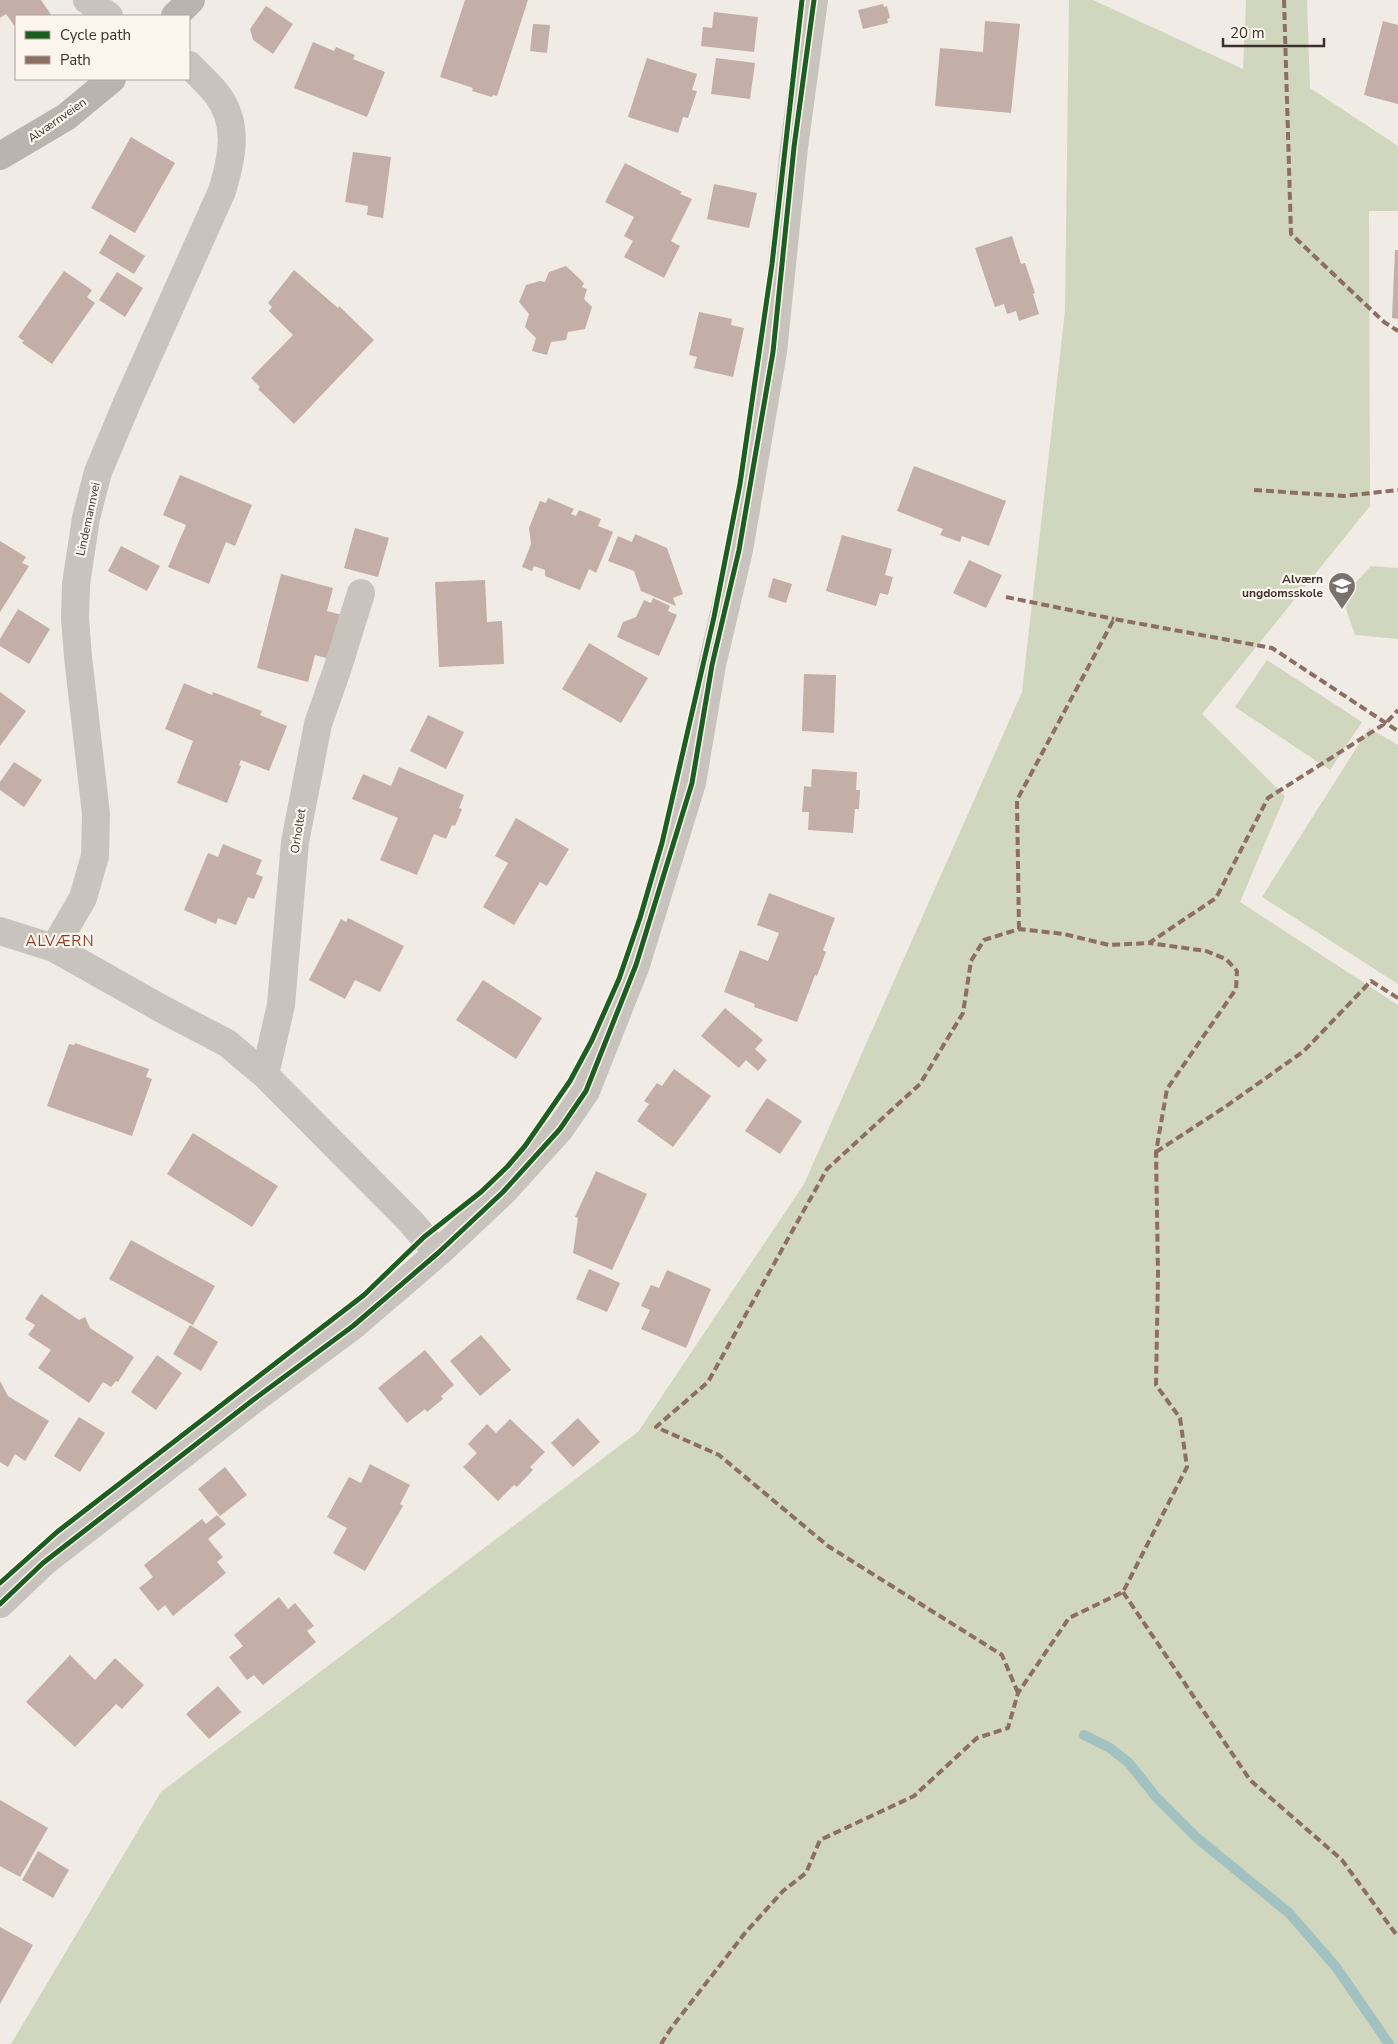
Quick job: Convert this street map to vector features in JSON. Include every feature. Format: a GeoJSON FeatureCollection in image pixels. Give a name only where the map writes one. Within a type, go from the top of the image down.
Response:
{"type":"FeatureCollection","features":[{"type":"Feature","properties":{"kind":"main road"},"geometry":{"type":"LineString","coordinates":[[176,15],[191,0]]}},
{"type":"Feature","properties":{"kind":"main road","name":"Alværnveien"},"geometry":{"type":"LineString","coordinates":[[0,156],[66,117],[111,80]]}},
{"type":"Feature","properties":{"kind":"street"},"geometry":{"type":"LineString","coordinates":[[87,0],[108,15]]}},
{"type":"Feature","properties":{"kind":"street"},"geometry":{"type":"LineString","coordinates":[[0,1604],[43,1563],[253,1400],[353,1326],[438,1253],[504,1192],[560,1129],[586,1091],[636,965],[692,783],[712,665],[739,550],[774,352],[794,147],[814,0]]}},
{"type":"Feature","properties":{"kind":"street","name":"Lindemannvei"},"geometry":{"type":"LineString","coordinates":[[54,948],[83,898],[95,856],[96,814],[75,618],[76,584],[86,518],[98,472],[126,403],[222,191],[231,159],[233,140],[226,108],[216,93],[190,66]]}},
{"type":"Feature","properties":{"kind":"street","name":"Orholtet"},"geometry":{"type":"LineString","coordinates":[[265,1075],[281,1005],[295,842],[318,724],[361,593]]}},
{"type":"Feature","properties":{"kind":"street"},"geometry":{"type":"LineString","coordinates":[[0,931],[54,948],[227,1043],[265,1075],[410,1221],[438,1253]]}},
{"type":"Feature","properties":{"kind":"green space"},"geometry":{"type":"Polygon","coordinates":[[[1069,0],[1093,0],[1243,69],[1246,0],[1307,0],[1310,88],[1398,146],[1398,211],[1369,211],[1370,506],[1202,714],[1285,796],[1240,902],[1398,1005],[1398,2044],[11,2044],[161,1792],[638,1432],[804,1184],[1022,692],[1065,311],[1069,0]]]}},
{"type":"Feature","properties":{"kind":"green space"},"geometry":{"type":"Polygon","coordinates":[[[1371,566],[1398,568],[1398,639],[1355,635],[1342,597],[1371,566]]]}},
{"type":"Feature","properties":{"kind":"green space"},"geometry":{"type":"Polygon","coordinates":[[[1267,660],[1362,722],[1330,770],[1235,707],[1267,660]]]}},
{"type":"Feature","properties":{"kind":"green space"},"geometry":{"type":"Polygon","coordinates":[[[1369,728],[1398,745],[1398,984],[1262,897],[1369,728]]]}},
{"type":"Feature","properties":{"kind":"building"},"geometry":{"type":"Polygon","coordinates":[[[0,0],[41,0],[51,15],[15,15],[15,27],[6,14],[0,18],[0,0]]]}},
{"type":"Feature","properties":{"kind":"building"},"geometry":{"type":"Polygon","coordinates":[[[465,0],[528,0],[497,96],[493,95],[492,97],[472,91],[473,88],[440,77],[465,0]]]}},
{"type":"Feature","properties":{"kind":"building"},"geometry":{"type":"Polygon","coordinates":[[[883,4],[884,7],[887,6],[890,18],[887,19],[888,23],[863,29],[858,10],[883,4]]]}},
{"type":"Feature","properties":{"kind":"building"},"geometry":{"type":"Polygon","coordinates":[[[266,6],[293,24],[273,54],[253,40],[250,29],[266,6]]]}},
{"type":"Feature","properties":{"kind":"building"},"geometry":{"type":"Polygon","coordinates":[[[714,12],[758,17],[754,52],[701,46],[703,27],[712,28],[714,12]]]}},
{"type":"Feature","properties":{"kind":"building"},"geometry":{"type":"Polygon","coordinates":[[[985,21],[1020,24],[1011,113],[935,106],[940,48],[983,52],[985,21]]]}},
{"type":"Feature","properties":{"kind":"building"},"geometry":{"type":"Polygon","coordinates":[[[1383,21],[1398,25],[1398,104],[1364,95],[1383,21]]]}},
{"type":"Feature","properties":{"kind":"building"},"geometry":{"type":"Polygon","coordinates":[[[533,24],[550,25],[547,53],[530,51],[533,24]]]}},
{"type":"Feature","properties":{"kind":"building"},"geometry":{"type":"Polygon","coordinates":[[[313,42],[334,51],[336,47],[355,55],[353,59],[385,72],[367,117],[294,88],[313,42]]]}},
{"type":"Feature","properties":{"kind":"building"},"geometry":{"type":"Polygon","coordinates":[[[647,58],[697,74],[692,90],[697,91],[688,118],[683,117],[678,133],[628,117],[647,58]]]}},
{"type":"Feature","properties":{"kind":"building"},"geometry":{"type":"Polygon","coordinates":[[[716,58],[755,63],[750,99],[711,94],[716,58]]]}},
{"type":"Feature","properties":{"kind":"building"},"geometry":{"type":"Polygon","coordinates":[[[131,137],[175,163],[135,233],[91,208],[131,137]]]}},
{"type":"Feature","properties":{"kind":"building"},"geometry":{"type":"Polygon","coordinates":[[[353,152],[391,157],[383,218],[367,215],[368,206],[345,202],[353,152]]]}},
{"type":"Feature","properties":{"kind":"building"},"geometry":{"type":"Polygon","coordinates":[[[625,163],[692,199],[671,241],[680,246],[664,278],[624,257],[633,241],[624,236],[634,217],[605,202],[625,163]]]}},
{"type":"Feature","properties":{"kind":"building"},"geometry":{"type":"Polygon","coordinates":[[[714,184],[757,193],[749,228],[707,219],[714,184]]]}},
{"type":"Feature","properties":{"kind":"building"},"geometry":{"type":"Polygon","coordinates":[[[110,234],[145,256],[134,274],[99,253],[110,234]]]}},
{"type":"Feature","properties":{"kind":"building"},"geometry":{"type":"Polygon","coordinates":[[[1012,236],[1021,264],[1025,263],[1035,293],[1033,294],[1039,314],[1019,321],[1016,311],[1007,314],[1004,304],[995,307],[975,248],[1012,236]]]}},
{"type":"Feature","properties":{"kind":"building"},"geometry":{"type":"Polygon","coordinates":[[[1395,250],[1398,250],[1398,319],[1392,318],[1395,250]]]}},
{"type":"Feature","properties":{"kind":"building"},"geometry":{"type":"Polygon","coordinates":[[[566,266],[584,283],[582,287],[587,289],[584,299],[592,307],[585,329],[568,332],[566,340],[551,342],[547,355],[532,351],[536,338],[525,327],[529,314],[519,302],[526,285],[540,281],[545,282],[549,272],[566,266]]]}},
{"type":"Feature","properties":{"kind":"building"},"geometry":{"type":"Polygon","coordinates":[[[294,270],[338,308],[339,306],[374,340],[294,424],[258,389],[260,387],[251,378],[293,335],[269,311],[272,307],[268,303],[294,270]]]}},
{"type":"Feature","properties":{"kind":"building"},"geometry":{"type":"Polygon","coordinates":[[[64,271],[92,290],[87,297],[95,303],[52,364],[22,343],[24,341],[18,337],[64,271]]]}},
{"type":"Feature","properties":{"kind":"building"},"geometry":{"type":"Polygon","coordinates":[[[117,272],[143,288],[125,317],[99,300],[117,272]]]}},
{"type":"Feature","properties":{"kind":"building"},"geometry":{"type":"Polygon","coordinates":[[[699,312],[732,319],[731,325],[744,328],[733,377],[694,368],[697,357],[689,355],[699,312]]]}},
{"type":"Feature","properties":{"kind":"building"},"geometry":{"type":"Polygon","coordinates":[[[914,466],[1006,501],[989,546],[962,536],[960,542],[940,535],[943,529],[897,511],[914,466]]]}},
{"type":"Feature","properties":{"kind":"building"},"geometry":{"type":"Polygon","coordinates":[[[180,475],[252,505],[235,546],[226,542],[209,584],[168,567],[186,525],[163,515],[180,475]]]}},
{"type":"Feature","properties":{"kind":"building"},"geometry":{"type":"Polygon","coordinates":[[[548,498],[574,509],[571,514],[576,516],[579,510],[601,519],[598,526],[613,532],[596,573],[589,569],[580,590],[545,576],[545,570],[534,566],[532,571],[522,567],[531,544],[529,528],[540,501],[546,503],[548,498]]]}},
{"type":"Feature","properties":{"kind":"building"},"geometry":{"type":"Polygon","coordinates":[[[355,528],[389,538],[378,577],[344,568],[355,528]]]}},
{"type":"Feature","properties":{"kind":"building"},"geometry":{"type":"Polygon","coordinates":[[[635,534],[667,548],[683,594],[673,598],[676,606],[641,591],[634,571],[608,561],[618,536],[632,542],[635,534]]]}},
{"type":"Feature","properties":{"kind":"building"},"geometry":{"type":"Polygon","coordinates":[[[842,535],[892,549],[885,575],[893,577],[888,595],[880,593],[876,606],[826,591],[842,535]]]}},
{"type":"Feature","properties":{"kind":"building"},"geometry":{"type":"Polygon","coordinates":[[[0,541],[26,557],[22,563],[29,566],[0,612],[0,541]]]}},
{"type":"Feature","properties":{"kind":"building"},"geometry":{"type":"Polygon","coordinates":[[[121,546],[160,566],[147,591],[108,571],[121,546]]]}},
{"type":"Feature","properties":{"kind":"building"},"geometry":{"type":"Polygon","coordinates":[[[969,560],[1002,575],[986,608],[953,593],[969,560]]]}},
{"type":"Feature","properties":{"kind":"building"},"geometry":{"type":"Polygon","coordinates":[[[281,574],[333,588],[327,611],[342,615],[330,659],[315,655],[308,682],[257,668],[281,574]]]}},
{"type":"Feature","properties":{"kind":"building"},"geometry":{"type":"Polygon","coordinates":[[[773,578],[792,584],[786,603],[768,597],[773,578]]]}},
{"type":"Feature","properties":{"kind":"building"},"geometry":{"type":"Polygon","coordinates":[[[485,580],[487,622],[502,621],[504,664],[439,667],[435,582],[485,580]]]}},
{"type":"Feature","properties":{"kind":"building"},"geometry":{"type":"Polygon","coordinates":[[[653,598],[670,606],[668,611],[677,615],[659,656],[617,637],[623,622],[636,617],[644,600],[651,603],[653,598]]]}},
{"type":"Feature","properties":{"kind":"building"},"geometry":{"type":"Polygon","coordinates":[[[18,609],[50,629],[29,664],[0,646],[0,639],[18,609]]]}},
{"type":"Feature","properties":{"kind":"building"},"geometry":{"type":"Polygon","coordinates":[[[589,643],[648,678],[621,723],[562,689],[589,643]]]}},
{"type":"Feature","properties":{"kind":"building"},"geometry":{"type":"Polygon","coordinates":[[[804,674],[836,675],[834,733],[802,731],[804,674]]]}},
{"type":"Feature","properties":{"kind":"building"},"geometry":{"type":"Polygon","coordinates":[[[184,683],[212,695],[213,692],[262,711],[260,715],[287,726],[269,771],[241,760],[239,765],[241,766],[227,803],[177,783],[193,741],[165,729],[184,683]]]}},
{"type":"Feature","properties":{"kind":"building"},"geometry":{"type":"Polygon","coordinates":[[[0,692],[26,711],[0,746],[0,692]]]}},
{"type":"Feature","properties":{"kind":"building"},"geometry":{"type":"Polygon","coordinates":[[[428,715],[464,732],[446,769],[410,751],[428,715]]]}},
{"type":"Feature","properties":{"kind":"building"},"geometry":{"type":"Polygon","coordinates":[[[14,762],[42,780],[24,807],[0,790],[0,782],[14,762]]]}},
{"type":"Feature","properties":{"kind":"building"},"geometry":{"type":"Polygon","coordinates":[[[399,767],[464,795],[459,808],[462,809],[455,826],[452,825],[446,839],[434,834],[417,875],[380,860],[398,818],[352,799],[363,774],[391,786],[399,767]]]}},
{"type":"Feature","properties":{"kind":"building"},"geometry":{"type":"Polygon","coordinates":[[[812,769],[857,772],[856,790],[860,790],[859,809],[855,809],[853,833],[808,830],[809,812],[802,812],[804,786],[811,787],[812,769]]]}},
{"type":"Feature","properties":{"kind":"building"},"geometry":{"type":"Polygon","coordinates":[[[516,818],[569,849],[547,886],[540,882],[514,925],[483,907],[508,863],[495,856],[516,818]]]}},
{"type":"Feature","properties":{"kind":"building"},"geometry":{"type":"Polygon","coordinates":[[[223,844],[262,860],[256,874],[263,877],[254,899],[248,897],[236,925],[218,918],[216,924],[184,910],[208,853],[218,857],[223,844]]]}},
{"type":"Feature","properties":{"kind":"building"},"geometry":{"type":"Polygon","coordinates":[[[769,893],[835,918],[823,950],[826,952],[797,1022],[754,1007],[755,1004],[724,992],[740,950],[768,961],[779,933],[757,925],[769,893]]]}},
{"type":"Feature","properties":{"kind":"building"},"geometry":{"type":"Polygon","coordinates":[[[348,918],[404,946],[380,992],[355,980],[345,999],[309,980],[341,919],[346,922],[348,918]]]}},
{"type":"Feature","properties":{"kind":"building"},"geometry":{"type":"Polygon","coordinates":[[[483,980],[542,1018],[516,1059],[456,1020],[483,980]]]}},
{"type":"Feature","properties":{"kind":"building"},"geometry":{"type":"Polygon","coordinates":[[[725,1008],[763,1040],[755,1049],[767,1060],[758,1071],[746,1060],[739,1068],[701,1036],[725,1008]]]}},
{"type":"Feature","properties":{"kind":"building"},"geometry":{"type":"Polygon","coordinates":[[[75,1043],[149,1069],[146,1077],[152,1079],[132,1136],[47,1106],[69,1044],[74,1045],[75,1043]]]}},
{"type":"Feature","properties":{"kind":"building"},"geometry":{"type":"Polygon","coordinates":[[[674,1069],[711,1096],[673,1147],[637,1121],[649,1104],[644,1101],[657,1083],[662,1086],[674,1069]]]}},
{"type":"Feature","properties":{"kind":"building"},"geometry":{"type":"Polygon","coordinates":[[[767,1098],[802,1121],[780,1154],[745,1131],[767,1098]]]}},
{"type":"Feature","properties":{"kind":"building"},"geometry":{"type":"Polygon","coordinates":[[[193,1133],[278,1186],[252,1227],[167,1174],[193,1133]]]}},
{"type":"Feature","properties":{"kind":"building"},"geometry":{"type":"Polygon","coordinates":[[[596,1171],[647,1194],[612,1270],[573,1253],[578,1218],[575,1217],[596,1171]]]}},
{"type":"Feature","properties":{"kind":"building"},"geometry":{"type":"Polygon","coordinates":[[[131,1240],[215,1286],[193,1325],[109,1279],[131,1240]]]}},
{"type":"Feature","properties":{"kind":"building"},"geometry":{"type":"Polygon","coordinates":[[[589,1269],[620,1283],[607,1312],[576,1299],[589,1269]]]}},
{"type":"Feature","properties":{"kind":"building"},"geometry":{"type":"Polygon","coordinates":[[[667,1270],[711,1289],[686,1348],[641,1329],[650,1310],[641,1306],[651,1285],[659,1288],[667,1270]]]}},
{"type":"Feature","properties":{"kind":"building"},"geometry":{"type":"Polygon","coordinates":[[[41,1294],[79,1320],[85,1317],[90,1328],[134,1357],[118,1382],[116,1381],[111,1387],[103,1382],[89,1403],[38,1368],[51,1350],[28,1335],[35,1325],[25,1319],[41,1294]]]}},
{"type":"Feature","properties":{"kind":"building"},"geometry":{"type":"Polygon","coordinates":[[[190,1325],[218,1342],[201,1371],[173,1354],[190,1325]]]}},
{"type":"Feature","properties":{"kind":"building"},"geometry":{"type":"Polygon","coordinates":[[[481,1335],[511,1370],[480,1396],[450,1361],[481,1335]]]}},
{"type":"Feature","properties":{"kind":"building"},"geometry":{"type":"Polygon","coordinates":[[[425,1350],[454,1385],[441,1396],[443,1399],[427,1412],[425,1409],[407,1423],[378,1388],[425,1350]]]}},
{"type":"Feature","properties":{"kind":"building"},"geometry":{"type":"Polygon","coordinates":[[[157,1355],[182,1373],[156,1410],[131,1392],[157,1355]]]}},
{"type":"Feature","properties":{"kind":"building"},"geometry":{"type":"Polygon","coordinates":[[[0,1381],[8,1396],[49,1421],[25,1461],[15,1454],[8,1467],[0,1462],[0,1381]]]}},
{"type":"Feature","properties":{"kind":"building"},"geometry":{"type":"Polygon","coordinates":[[[79,1417],[105,1433],[80,1472],[54,1456],[79,1417]]]}},
{"type":"Feature","properties":{"kind":"building"},"geometry":{"type":"Polygon","coordinates":[[[578,1418],[600,1442],[573,1467],[551,1443],[578,1418]]]}},
{"type":"Feature","properties":{"kind":"building"},"geometry":{"type":"Polygon","coordinates":[[[510,1419],[545,1452],[530,1467],[533,1470],[517,1487],[514,1485],[498,1501],[463,1467],[477,1453],[468,1444],[487,1424],[496,1433],[510,1419]]]}},
{"type":"Feature","properties":{"kind":"building"},"geometry":{"type":"Polygon","coordinates":[[[370,1464],[410,1485],[400,1504],[403,1506],[365,1571],[333,1553],[347,1528],[327,1517],[349,1477],[361,1483],[370,1464]]]}},
{"type":"Feature","properties":{"kind":"building"},"geometry":{"type":"Polygon","coordinates":[[[225,1467],[247,1495],[220,1516],[198,1489],[225,1467]]]}},
{"type":"Feature","properties":{"kind":"building"},"geometry":{"type":"Polygon","coordinates":[[[217,1515],[226,1524],[208,1539],[223,1557],[217,1562],[226,1573],[173,1616],[165,1605],[158,1611],[139,1588],[153,1577],[144,1565],[202,1519],[206,1524],[217,1515]]]}},
{"type":"Feature","properties":{"kind":"building"},"geometry":{"type":"Polygon","coordinates":[[[279,1597],[288,1609],[295,1603],[314,1626],[307,1631],[316,1642],[263,1685],[254,1675],[247,1680],[229,1657],[243,1646],[234,1635],[279,1597]]]}},
{"type":"Feature","properties":{"kind":"building"},"geometry":{"type":"Polygon","coordinates":[[[70,1655],[95,1680],[115,1658],[144,1685],[122,1709],[116,1704],[75,1747],[26,1702],[70,1655]]]}},
{"type":"Feature","properties":{"kind":"building"},"geometry":{"type":"Polygon","coordinates":[[[218,1686],[241,1712],[209,1739],[186,1714],[218,1686]]]}},
{"type":"Feature","properties":{"kind":"building"},"geometry":{"type":"Polygon","coordinates":[[[0,1800],[48,1828],[20,1877],[0,1866],[0,1800]]]}},
{"type":"Feature","properties":{"kind":"building"},"geometry":{"type":"Polygon","coordinates":[[[38,1851],[69,1870],[53,1898],[22,1880],[38,1851]]]}},
{"type":"Feature","properties":{"kind":"building"},"geometry":{"type":"Polygon","coordinates":[[[0,1927],[33,1945],[0,2004],[0,1927]]]}},
{"type":"Feature","properties":{"kind":"waterway"},"geometry":{"type":"LineString","coordinates":[[1084,1735],[1110,1748],[1129,1763],[1156,1797],[1197,1838],[1289,1913],[1336,1967],[1389,2044]]}},
{"type":"Feature","properties":{"kind":"marked path"},"geometry":{"type":"LineString","coordinates":[[1284,0],[1291,234],[1384,322],[1398,331]]}},
{"type":"Feature","properties":{"kind":"marked path"},"geometry":{"type":"LineString","coordinates":[[1254,490],[1344,496],[1398,490]]}},
{"type":"Feature","properties":{"kind":"marked path"},"geometry":{"type":"LineString","coordinates":[[1006,597],[1114,619]]}},
{"type":"Feature","properties":{"kind":"marked path"},"geometry":{"type":"LineString","coordinates":[[1019,929],[1017,800],[1114,619],[1272,648],[1398,731]]}},
{"type":"Feature","properties":{"kind":"marked path"},"geometry":{"type":"LineString","coordinates":[[1018,1693],[1002,1655],[828,1546],[719,1455],[656,1427],[708,1382],[827,1169],[920,1084],[963,1013],[971,961],[984,940],[1019,929],[1064,934],[1109,945],[1149,943],[1216,898],[1268,798],[1386,723],[1398,710]]}},
{"type":"Feature","properties":{"kind":"marked path"},"geometry":{"type":"LineString","coordinates":[[661,2044],[745,1933],[783,1891],[806,1873],[820,1840],[914,1796],[977,1738],[1008,1728],[1018,1693],[1069,1618],[1123,1592],[1187,1467],[1180,1418],[1156,1385],[1158,1274],[1156,1152],[1167,1089],[1236,989],[1237,971],[1226,959],[1206,951],[1149,943]]}},
{"type":"Feature","properties":{"kind":"marked path"},"geometry":{"type":"LineString","coordinates":[[1156,1152],[1225,1107],[1304,1051],[1371,981],[1398,998]]}},
{"type":"Feature","properties":{"kind":"marked path"},"geometry":{"type":"LineString","coordinates":[[1123,1592],[1250,1780],[1342,1860],[1398,1937]]}},
{"type":"Feature","properties":{"kind":"cycle path"},"geometry":{"type":"LineString","coordinates":[[0,1583],[57,1532],[364,1295],[424,1237],[481,1192],[507,1167],[525,1146],[570,1081],[592,1040],[619,979],[640,918],[662,843],[714,617],[740,484],[772,264],[802,0]]}},
{"type":"Feature","properties":{"kind":"cycle path"},"geometry":{"type":"LineString","coordinates":[[0,1604],[43,1563],[253,1400],[353,1326],[438,1253],[503,1192],[560,1129],[586,1091],[636,965],[692,783],[712,665],[739,550],[773,352],[794,147],[814,0]]}},
{"type":"Feature","properties":{"kind":"place","name":"Alværn ungdomsskole"},"geometry":{"type":"Point","coordinates":[1342,610]}},
{"type":"Feature","properties":{"kind":"district","name":"ALVÆRN"},"geometry":{"type":"Point","coordinates":[60,941]}}]}
